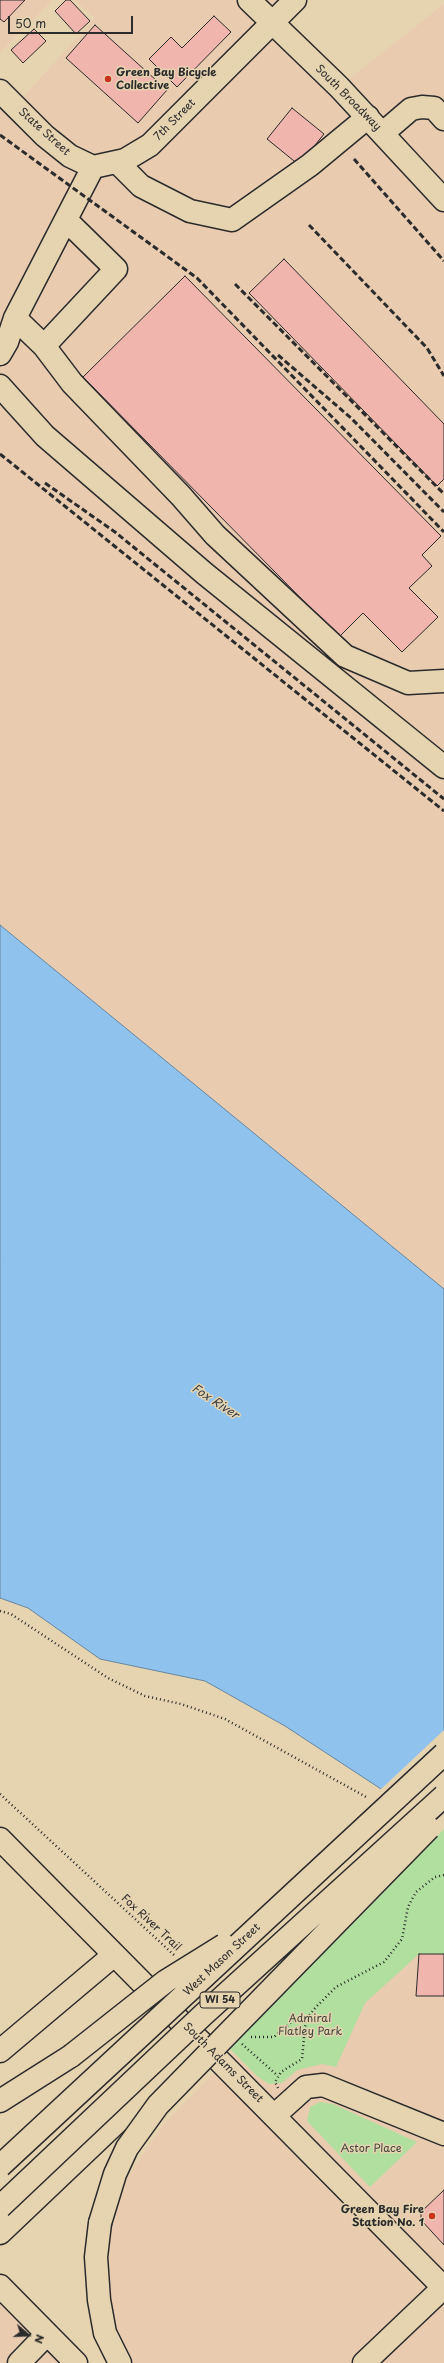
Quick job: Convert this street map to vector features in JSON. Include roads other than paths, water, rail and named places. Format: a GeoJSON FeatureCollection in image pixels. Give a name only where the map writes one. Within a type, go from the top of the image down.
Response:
{"type":"FeatureCollection","features":[{"type":"Feature","properties":{"kind":"main road","name":"South Broadway"},"geometry":{"type":"LineString","coordinates":[[249,0],[375,125],[444,200]]}},
{"type":"Feature","properties":{"kind":"main road","name":"7th Street"},"geometry":{"type":"LineString","coordinates":[[93,167],[125,160],[150,145],[295,0]]}},
{"type":"Feature","properties":{"kind":"main road","name":"State Street"},"geometry":{"type":"LineString","coordinates":[[0,91],[45,136],[70,156],[93,167]]}},
{"type":"Feature","properties":{"kind":"main road"},"geometry":{"type":"LineString","coordinates":[[117,162],[141,186],[183,207],[232,220],[310,165],[375,125],[411,109],[422,107],[434,108],[444,119]]}},
{"type":"Feature","properties":{"kind":"main road"},"geometry":{"type":"LineString","coordinates":[[0,354],[7,342],[16,318],[93,167]]}},
{"type":"Feature","properties":{"kind":"main road"},"geometry":{"type":"LineString","coordinates":[[44,346],[116,269],[66,220]]}},
{"type":"Feature","properties":{"kind":"main road"},"geometry":{"type":"LineString","coordinates":[[16,318],[44,346],[72,383],[180,496],[215,535],[345,656],[408,683],[444,681]]}},
{"type":"Feature","properties":{"kind":"main road"},"geometry":{"type":"LineString","coordinates":[[0,386],[45,436],[204,574],[444,767]]}},
{"type":"Feature","properties":{"kind":"main road","name":"West Mason Street"},"geometry":{"type":"LineString","coordinates":[[0,2166],[444,1754]]}},
{"type":"Feature","properties":{"kind":"main road","name":"WI 54"},"geometry":{"type":"LineString","coordinates":[[0,2207],[203,2015],[444,1796]]}},
{"type":"Feature","properties":{"kind":"main road"},"geometry":{"type":"LineString","coordinates":[[119,2362],[105,2333],[99,2300],[96,2257],[100,2223],[115,2174],[127,2148],[158,2105],[444,1810]]}},
{"type":"Feature","properties":{"kind":"main road","name":"South Adams Street"},"geometry":{"type":"LineString","coordinates":[[0,1839],[201,2042],[281,2109],[444,2287]]}},
{"type":"Feature","properties":{"kind":"main road"},"geometry":{"type":"LineString","coordinates":[[0,2100],[71,2056],[166,1981],[267,1917]]}},
{"type":"Feature","properties":{"kind":"main road"},"geometry":{"type":"LineString","coordinates":[[0,2051],[114,1955]]}},
{"type":"Feature","properties":{"kind":"main road"},"geometry":{"type":"LineString","coordinates":[[0,2234],[201,2042]]}},
{"type":"Feature","properties":{"kind":"main road"},"geometry":{"type":"LineString","coordinates":[[281,2109],[306,2087],[323,2085],[444,2134]]}},
{"type":"Feature","properties":{"kind":"main road"},"geometry":{"type":"LineString","coordinates":[[0,2286],[76,2363]]}},
{"type":"Feature","properties":{"kind":"main road"},"geometry":{"type":"LineString","coordinates":[[364,2363],[444,2287]]}},
{"type":"Feature","properties":{"kind":"main road"},"geometry":{"type":"LineString","coordinates":[[19,2363],[47,2334]]}},
{"type":"Feature","properties":{"kind":"water","name":"Fox River"},"geometry":{"type":"Polygon","coordinates":[[[0,925],[444,1289],[444,1823],[410,1808],[285,1726],[205,1681],[100,1659],[28,1608],[0,1598],[0,925]]]}},
{"type":"Feature","properties":{"kind":"railway"},"geometry":{"type":"LineString","coordinates":[[0,135],[197,278],[444,532]]}},
{"type":"Feature","properties":{"kind":"railway"},"geometry":{"type":"LineString","coordinates":[[354,159],[444,261]]}},
{"type":"Feature","properties":{"kind":"railway"},"geometry":{"type":"LineString","coordinates":[[309,225],[427,348],[444,376]]}},
{"type":"Feature","properties":{"kind":"railway"},"geometry":{"type":"LineString","coordinates":[[235,284],[444,494]]}},
{"type":"Feature","properties":{"kind":"railway"},"geometry":{"type":"LineString","coordinates":[[278,355],[351,418],[444,512]]}},
{"type":"Feature","properties":{"kind":"railway"},"geometry":{"type":"LineString","coordinates":[[0,454],[444,811]]}},
{"type":"Feature","properties":{"kind":"railway"},"geometry":{"type":"LineString","coordinates":[[45,483],[115,532],[444,799]]}},
{"type":"Feature","properties":{"kind":"place","name":"Green Bay Bicycle Collective"},"geometry":{"type":"Point","coordinates":[108,79]}},
{"type":"Feature","properties":{"kind":"place","name":"Green Bay Fire Station No. 1"},"geometry":{"type":"Point","coordinates":[432,2216]}},
{"type":"Feature","properties":{"kind":"park label","name":"Admiral Flatley Park"},"geometry":{"type":"Point","coordinates":[310,2025]}},
{"type":"Feature","properties":{"kind":"park label","name":"Astor Place"},"geometry":{"type":"Point","coordinates":[371,2149]}}]}
